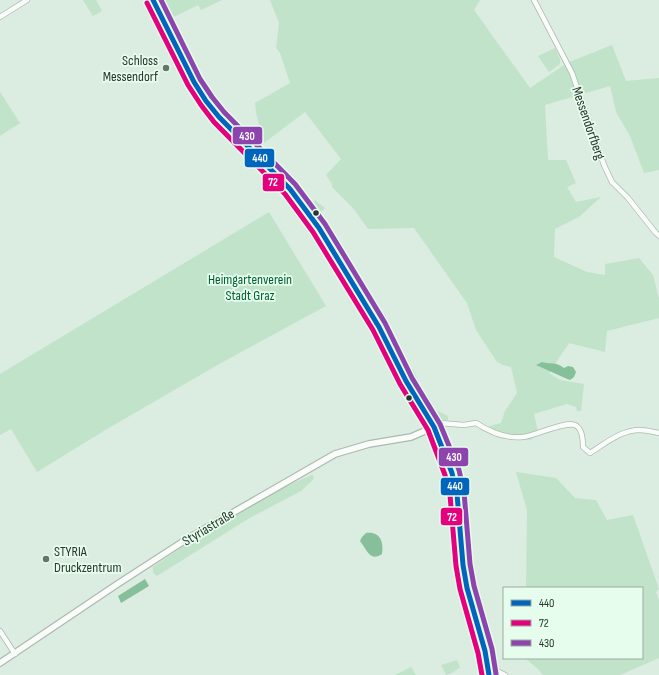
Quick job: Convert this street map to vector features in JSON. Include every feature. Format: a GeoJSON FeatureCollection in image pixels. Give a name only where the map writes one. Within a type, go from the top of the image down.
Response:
{"type":"FeatureCollection","features":[{"type":"Feature","properties":{"kind":"main road"},"geometry":{"type":"LineString","coordinates":[[153,0],[194,82],[206,101],[219,117],[290,189],[319,228],[379,327],[406,381],[434,427],[452,473],[457,494],[463,565],[467,588],[485,651],[489,673]]}},
{"type":"Feature","properties":{"kind":"street"},"geometry":{"type":"LineString","coordinates":[[0,17],[27,0]]}},
{"type":"Feature","properties":{"kind":"street","name":"Messendorfberg"},"geometry":{"type":"LineString","coordinates":[[534,0],[572,73],[604,165],[612,182],[628,198],[659,236]]}},
{"type":"Feature","properties":{"kind":"street"},"geometry":{"type":"LineString","coordinates":[[434,427],[440,423],[464,425],[476,423],[497,434],[511,437],[522,437],[572,424],[577,427],[582,436],[583,447],[590,453],[616,436],[630,431],[642,430],[659,433]]}},
{"type":"Feature","properties":{"kind":"street","name":"Styriastraße"},"geometry":{"type":"LineString","coordinates":[[0,663],[116,584],[187,539],[335,454],[369,444],[411,437],[434,427]]}},
{"type":"Feature","properties":{"kind":"street"},"geometry":{"type":"LineString","coordinates":[[0,631],[15,654]]}},
{"type":"Feature","properties":{"kind":"street"},"geometry":{"type":"LineString","coordinates":[[489,673],[495,670],[505,675]]}},
{"type":"Feature","properties":{"kind":"green space"},"geometry":{"type":"Polygon","coordinates":[[[83,0],[96,0],[102,11],[93,16],[83,0]]]}},
{"type":"Feature","properties":{"kind":"green space"},"geometry":{"type":"Polygon","coordinates":[[[160,0],[222,0],[201,10],[198,5],[174,17],[169,8],[166,9],[160,0]]]}},
{"type":"Feature","properties":{"kind":"green space"},"geometry":{"type":"Polygon","coordinates":[[[270,0],[480,0],[474,10],[530,88],[567,63],[612,45],[626,81],[659,78],[659,170],[644,173],[630,136],[616,112],[610,86],[545,105],[548,160],[566,160],[576,183],[567,187],[576,202],[601,197],[579,217],[555,229],[554,257],[587,272],[605,275],[605,264],[639,258],[653,275],[659,299],[659,318],[607,331],[605,352],[569,343],[549,373],[560,380],[584,384],[581,411],[577,411],[576,407],[567,404],[534,414],[538,432],[531,440],[498,438],[479,429],[501,423],[505,411],[517,393],[511,367],[497,362],[476,330],[467,303],[414,228],[368,229],[353,208],[332,187],[332,184],[326,175],[341,159],[305,112],[264,143],[255,103],[290,83],[280,53],[276,48],[279,23],[270,0]]]}},
{"type":"Feature","properties":{"kind":"green space"},"geometry":{"type":"Polygon","coordinates":[[[555,48],[560,59],[560,64],[549,72],[538,56],[555,48]]]}},
{"type":"Feature","properties":{"kind":"green space"},"geometry":{"type":"Polygon","coordinates":[[[0,92],[20,123],[0,136],[0,92]]]}},
{"type":"Feature","properties":{"kind":"green space"},"geometry":{"type":"Polygon","coordinates":[[[315,200],[325,208],[321,212],[324,218],[323,221],[318,214],[320,213],[317,210],[316,211],[311,204],[315,200]]]}},
{"type":"Feature","properties":{"kind":"green space","name":"Heimgartenverein Stadt Graz"},"geometry":{"type":"Polygon","coordinates":[[[269,212],[326,306],[221,363],[107,429],[37,472],[11,429],[0,435],[0,374],[269,212]]]}},
{"type":"Feature","properties":{"kind":"green space"},"geometry":{"type":"Polygon","coordinates":[[[413,369],[425,395],[427,394],[436,410],[448,416],[448,420],[443,420],[437,416],[427,397],[420,393],[415,386],[406,371],[413,369]]]}},
{"type":"Feature","properties":{"kind":"green space"},"geometry":{"type":"Polygon","coordinates":[[[516,472],[556,478],[575,498],[596,500],[607,520],[633,515],[659,589],[656,592],[659,600],[659,658],[620,675],[543,675],[526,659],[643,659],[643,587],[526,587],[527,510],[516,472]]]}},
{"type":"Feature","properties":{"kind":"green space"},"geometry":{"type":"Polygon","coordinates":[[[312,475],[314,476],[313,480],[301,491],[248,519],[157,576],[154,573],[153,567],[185,545],[286,486],[312,475]]]}},
{"type":"Feature","properties":{"kind":"green space"},"geometry":{"type":"Polygon","coordinates":[[[457,660],[460,668],[446,675],[441,665],[457,660]]]}},
{"type":"Feature","properties":{"kind":"green space"},"geometry":{"type":"Polygon","coordinates":[[[411,667],[416,675],[395,675],[411,667]]]}},
{"type":"Feature","properties":{"kind":"shaded area"},"geometry":{"type":"Polygon","coordinates":[[[542,362],[555,364],[564,368],[568,366],[573,367],[576,372],[574,377],[570,380],[536,365],[542,362]]]}},
{"type":"Feature","properties":{"kind":"shaded area"},"geometry":{"type":"Polygon","coordinates":[[[366,533],[375,534],[380,538],[382,542],[382,554],[374,557],[369,554],[360,541],[366,533]]]}},
{"type":"Feature","properties":{"kind":"shaded area"},"geometry":{"type":"Polygon","coordinates":[[[145,579],[149,586],[121,603],[118,596],[145,579]]]}},
{"type":"Feature","properties":{"kind":"transit line","name":"440"},"geometry":{"type":"LineString","coordinates":[[153,0],[194,82],[206,101],[219,117],[290,189],[319,228],[379,327],[406,381],[434,427],[452,473],[457,494],[463,565],[467,588],[485,651],[489,675]]}},
{"type":"Feature","properties":{"kind":"transit line","name":"430"},"geometry":{"type":"LineString","coordinates":[[161,0],[200,79],[212,97],[224,112],[295,184],[325,224],[385,323],[412,378],[440,424],[459,470],[464,492],[470,564],[474,586],[492,649],[496,674]]}},
{"type":"Feature","properties":{"kind":"transit line","name":"72"},"geometry":{"type":"LineString","coordinates":[[147,3],[188,85],[201,105],[214,122],[285,194],[313,232],[373,330],[400,384],[428,430],[445,475],[450,495],[456,566],[460,589],[478,653],[482,675]]}},
{"type":"Feature","properties":{"kind":"place","name":"Schloss Messendorf"},"geometry":{"type":"Point","coordinates":[166,68]}},
{"type":"Feature","properties":{"kind":"place","name":"STYRIA Druckzentrum"},"geometry":{"type":"Point","coordinates":[46,559]}}]}
